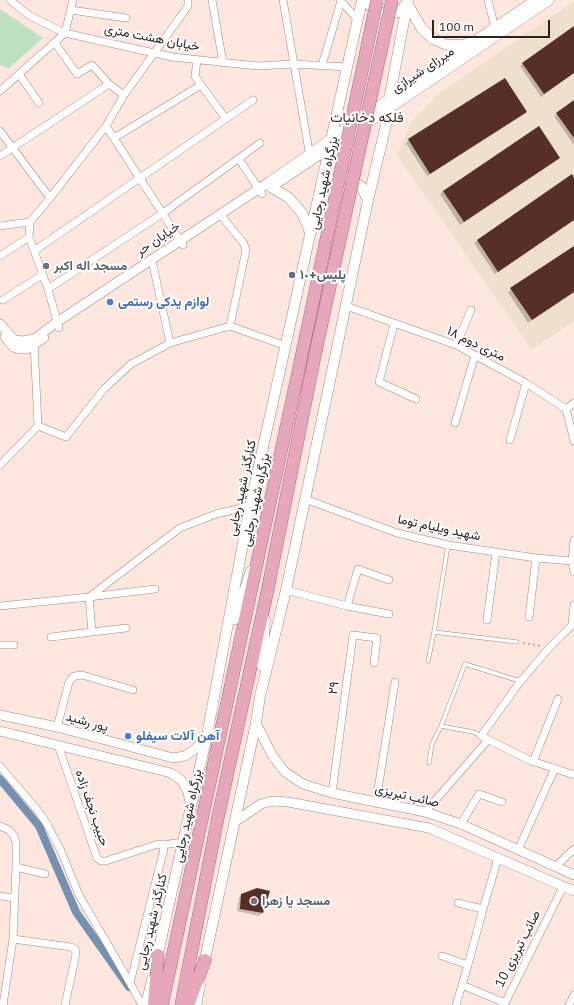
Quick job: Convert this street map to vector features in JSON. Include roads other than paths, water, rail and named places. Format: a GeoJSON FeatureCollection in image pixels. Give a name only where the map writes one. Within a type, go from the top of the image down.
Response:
{"type":"FeatureCollection","features":[{"type":"Feature","properties":{"kind":"highway","name":"بزرگراه شهید رجایی"},"geometry":{"type":"LineString","coordinates":[[162,1005],[377,0]]}},
{"type":"Feature","properties":{"kind":"highway"},"geometry":{"type":"LineString","coordinates":[[181,1005],[218,817],[268,588],[316,350],[392,0]]}},
{"type":"Feature","properties":{"kind":"highway"},"geometry":{"type":"LineString","coordinates":[[154,1005],[158,956]]}},
{"type":"Feature","properties":{"kind":"highway"},"geometry":{"type":"LineString","coordinates":[[188,1005],[205,960]]}},
{"type":"Feature","properties":{"kind":"main road","name":"کنارگذر شهید رجایی"},"geometry":{"type":"LineString","coordinates":[[146,1005],[207,735],[250,506],[362,0]]}},
{"type":"Feature","properties":{"kind":"main road"},"geometry":{"type":"LineString","coordinates":[[368,0],[370,6],[384,14],[399,12],[407,2]]}},
{"type":"Feature","properties":{"kind":"main road","name":"میرزای شیرازی"},"geometry":{"type":"LineString","coordinates":[[389,104],[477,40],[536,0]]}},
{"type":"Feature","properties":{"kind":"main road","name":"میرزای شیرازی"},"geometry":{"type":"LineString","coordinates":[[331,143],[549,0]]}},
{"type":"Feature","properties":{"kind":"main road"},"geometry":{"type":"LineString","coordinates":[[407,2],[422,29],[433,39],[447,45],[462,45],[477,40]]}},
{"type":"Feature","properties":{"kind":"main road"},"geometry":{"type":"LineString","coordinates":[[260,696],[286,590],[389,104],[407,2]]}},
{"type":"Feature","properties":{"kind":"main road"},"geometry":{"type":"LineString","coordinates":[[320,190],[332,180],[348,178],[361,186],[368,200]]}},
{"type":"Feature","properties":{"kind":"main road"},"geometry":{"type":"LineString","coordinates":[[271,187],[289,198],[302,213],[310,232]]}},
{"type":"Feature","properties":{"kind":"main road"},"geometry":{"type":"LineString","coordinates":[[223,653],[263,535]]}},
{"type":"Feature","properties":{"kind":"main road"},"geometry":{"type":"LineString","coordinates":[[196,1005],[256,723],[260,696],[268,588]]}},
{"type":"Feature","properties":{"kind":"street","name":"خیابان هشت متری"},"geometry":{"type":"LineString","coordinates":[[10,0],[30,16],[65,33],[172,57],[258,66],[294,64],[348,67]]}},
{"type":"Feature","properties":{"kind":"street"},"geometry":{"type":"LineString","coordinates":[[0,91],[65,33],[73,0]]}},
{"type":"Feature","properties":{"kind":"street"},"geometry":{"type":"LineString","coordinates":[[58,325],[48,289],[29,237],[30,222],[106,126],[124,95],[188,6],[188,0]]}},
{"type":"Feature","properties":{"kind":"street"},"geometry":{"type":"LineString","coordinates":[[212,0],[224,63]]}},
{"type":"Feature","properties":{"kind":"street"},"geometry":{"type":"LineString","coordinates":[[283,0],[310,157]]}},
{"type":"Feature","properties":{"kind":"street"},"geometry":{"type":"LineString","coordinates":[[488,0],[495,28]]}},
{"type":"Feature","properties":{"kind":"street"},"geometry":{"type":"LineString","coordinates":[[340,1],[358,20]]}},
{"type":"Feature","properties":{"kind":"street"},"geometry":{"type":"LineString","coordinates":[[322,65],[340,1]]}},
{"type":"Feature","properties":{"kind":"street"},"geometry":{"type":"LineString","coordinates":[[71,10],[126,18]]}},
{"type":"Feature","properties":{"kind":"street"},"geometry":{"type":"LineString","coordinates":[[55,43],[77,74],[92,65],[109,84],[124,95]]}},
{"type":"Feature","properties":{"kind":"street"},"geometry":{"type":"LineString","coordinates":[[197,60],[195,76],[226,120]]}},
{"type":"Feature","properties":{"kind":"street"},"geometry":{"type":"LineString","coordinates":[[19,74],[39,103]]}},
{"type":"Feature","properties":{"kind":"street"},"geometry":{"type":"LineString","coordinates":[[0,156],[109,84]]}},
{"type":"Feature","properties":{"kind":"street"},"geometry":{"type":"LineString","coordinates":[[114,138],[202,85]]}},
{"type":"Feature","properties":{"kind":"street"},"geometry":{"type":"LineString","coordinates":[[34,251],[253,100]]}},
{"type":"Feature","properties":{"kind":"street"},"geometry":{"type":"LineString","coordinates":[[106,126],[182,242]]}},
{"type":"Feature","properties":{"kind":"street"},"geometry":{"type":"LineString","coordinates":[[0,131],[50,198]]}},
{"type":"Feature","properties":{"kind":"street"},"geometry":{"type":"LineString","coordinates":[[48,289],[162,213],[260,143]]}},
{"type":"Feature","properties":{"kind":"street","name":"خیابان حر"},"geometry":{"type":"LineString","coordinates":[[34,342],[331,143]]}},
{"type":"Feature","properties":{"kind":"street","name":"خیابان حر"},"geometry":{"type":"LineString","coordinates":[[260,191],[271,187],[310,157]]}},
{"type":"Feature","properties":{"kind":"street"},"geometry":{"type":"LineString","coordinates":[[239,159],[260,191]]}},
{"type":"Feature","properties":{"kind":"street"},"geometry":{"type":"LineString","coordinates":[[222,216],[244,244],[246,250],[230,326]]}},
{"type":"Feature","properties":{"kind":"street"},"geometry":{"type":"LineString","coordinates":[[0,225],[30,222]]}},
{"type":"Feature","properties":{"kind":"street"},"geometry":{"type":"LineString","coordinates":[[0,256],[29,237]]}},
{"type":"Feature","properties":{"kind":"street"},"geometry":{"type":"LineString","coordinates":[[152,262],[170,343]]}},
{"type":"Feature","properties":{"kind":"street"},"geometry":{"type":"LineString","coordinates":[[3,300],[42,274]]}},
{"type":"Feature","properties":{"kind":"street","name":"۱۸ متری دوم"},"geometry":{"type":"LineString","coordinates":[[346,306],[456,345],[526,383],[566,409]]}},
{"type":"Feature","properties":{"kind":"street"},"geometry":{"type":"LineString","coordinates":[[456,345],[471,310]]}},
{"type":"Feature","properties":{"kind":"street"},"geometry":{"type":"LineString","coordinates":[[0,324],[14,340],[34,342]]}},
{"type":"Feature","properties":{"kind":"street"},"geometry":{"type":"LineString","coordinates":[[394,324],[379,382],[416,399]]}},
{"type":"Feature","properties":{"kind":"street"},"geometry":{"type":"LineString","coordinates":[[38,426],[66,437],[104,389],[131,364],[170,343],[230,326],[286,346]]}},
{"type":"Feature","properties":{"kind":"street"},"geometry":{"type":"LineString","coordinates":[[0,332],[13,347],[27,349],[34,342]]}},
{"type":"Feature","properties":{"kind":"street"},"geometry":{"type":"LineString","coordinates":[[0,465],[38,426],[34,342]]}},
{"type":"Feature","properties":{"kind":"street"},"geometry":{"type":"LineString","coordinates":[[455,423],[475,355]]}},
{"type":"Feature","properties":{"kind":"street"},"geometry":{"type":"LineString","coordinates":[[510,440],[526,383]]}},
{"type":"Feature","properties":{"kind":"street"},"geometry":{"type":"LineString","coordinates":[[574,403],[566,409],[574,440]]}},
{"type":"Feature","properties":{"kind":"street","name":"شهید ویلیام توما"},"geometry":{"type":"LineString","coordinates":[[305,499],[397,533],[448,545],[536,558],[572,561]]}},
{"type":"Feature","properties":{"kind":"street"},"geometry":{"type":"LineString","coordinates":[[89,598],[180,528],[216,514],[250,506]]}},
{"type":"Feature","properties":{"kind":"street"},"geometry":{"type":"LineString","coordinates":[[574,540],[572,561],[574,572]]}},
{"type":"Feature","properties":{"kind":"street"},"geometry":{"type":"LineString","coordinates":[[486,620],[496,552]]}},
{"type":"Feature","properties":{"kind":"street"},"geometry":{"type":"LineString","coordinates":[[528,617],[536,558]]}},
{"type":"Feature","properties":{"kind":"street"},"geometry":{"type":"LineString","coordinates":[[348,606],[358,569],[389,580]]}},
{"type":"Feature","properties":{"kind":"street"},"geometry":{"type":"LineString","coordinates":[[0,606],[89,598],[156,589]]}},
{"type":"Feature","properties":{"kind":"street"},"geometry":{"type":"LineString","coordinates":[[286,590],[348,606],[389,614]]}},
{"type":"Feature","properties":{"kind":"street"},"geometry":{"type":"LineString","coordinates":[[89,598],[92,632]]}},
{"type":"Feature","properties":{"kind":"street"},"geometry":{"type":"LineString","coordinates":[[574,605],[573,626],[549,648],[520,682],[481,736],[533,762],[574,774]]}},
{"type":"Feature","properties":{"kind":"street"},"geometry":{"type":"LineString","coordinates":[[51,637],[126,628]]}},
{"type":"Feature","properties":{"kind":"street","name":"۲۹"},"geometry":{"type":"LineString","coordinates":[[332,793],[353,635],[377,638],[374,663]]}},
{"type":"Feature","properties":{"kind":"street"},"geometry":{"type":"LineString","coordinates":[[0,645],[14,645]]}},
{"type":"Feature","properties":{"kind":"street"},"geometry":{"type":"LineString","coordinates":[[57,727],[70,682],[74,676],[82,675],[133,690]]}},
{"type":"Feature","properties":{"kind":"street"},"geometry":{"type":"LineString","coordinates":[[376,802],[395,682]]}},
{"type":"Feature","properties":{"kind":"street"},"geometry":{"type":"LineString","coordinates":[[533,762],[558,699]]}},
{"type":"Feature","properties":{"kind":"street","name":"پور رشید"},"geometry":{"type":"LineString","coordinates":[[0,715],[57,727],[173,758],[185,756],[195,750],[207,735]]}},
{"type":"Feature","properties":{"kind":"street","name":"صائب تبریزی"},"geometry":{"type":"LineString","coordinates":[[256,723],[272,755],[285,772],[302,784],[332,793],[425,812],[461,824],[574,874]]}},
{"type":"Feature","properties":{"kind":"street"},"geometry":{"type":"LineString","coordinates":[[0,731],[172,774],[181,780],[187,790],[191,808]]}},
{"type":"Feature","properties":{"kind":"street"},"geometry":{"type":"LineString","coordinates":[[425,812],[488,740]]}},
{"type":"Feature","properties":{"kind":"street","name":"حبیب نجف زاده"},"geometry":{"type":"LineString","coordinates":[[58,746],[97,858],[100,861],[106,862],[158,844],[162,845]]}},
{"type":"Feature","properties":{"kind":"street"},"geometry":{"type":"LineString","coordinates":[[0,766],[40,812],[61,851],[79,895],[142,1005]]}},
{"type":"Feature","properties":{"kind":"street"},"geometry":{"type":"LineString","coordinates":[[518,850],[555,768]]}},
{"type":"Feature","properties":{"kind":"street"},"geometry":{"type":"LineString","coordinates":[[461,824],[479,794],[502,802]]}},
{"type":"Feature","properties":{"kind":"street","name":"صائب تبریزی"},"geometry":{"type":"LineString","coordinates":[[236,821],[261,804],[272,801],[288,802],[429,828],[574,891]]}},
{"type":"Feature","properties":{"kind":"street"},"geometry":{"type":"LineString","coordinates":[[0,826],[9,830],[14,836],[16,842],[13,939],[3,1005]]}},
{"type":"Feature","properties":{"kind":"street"},"geometry":{"type":"LineString","coordinates":[[130,983],[164,849],[162,845],[183,842]]}},
{"type":"Feature","properties":{"kind":"street"},"geometry":{"type":"LineString","coordinates":[[555,866],[574,849]]}},
{"type":"Feature","properties":{"kind":"street"},"geometry":{"type":"LineString","coordinates":[[456,1005],[498,858]]}},
{"type":"Feature","properties":{"kind":"street"},"geometry":{"type":"LineString","coordinates":[[16,867],[46,874]]}},
{"type":"Feature","properties":{"kind":"street","name":"صائب تبریزی 10"},"geometry":{"type":"LineString","coordinates":[[462,985],[505,1003],[563,887]]}},
{"type":"Feature","properties":{"kind":"street"},"geometry":{"type":"LineString","coordinates":[[0,896],[14,898]]}},
{"type":"Feature","properties":{"kind":"street"},"geometry":{"type":"LineString","coordinates":[[458,903],[483,909]]}},
{"type":"Feature","properties":{"kind":"street"},"geometry":{"type":"LineString","coordinates":[[13,939],[71,947],[75,950],[76,954],[65,1005]]}},
{"type":"Feature","properties":{"kind":"street"},"geometry":{"type":"LineString","coordinates":[[442,956],[468,965]]}},
{"type":"Feature","properties":{"kind":"street"},"geometry":{"type":"LineString","coordinates":[[569,1005],[574,995]]}},
{"type":"Feature","properties":{"kind":"lane"},"geometry":{"type":"LineString","coordinates":[[428,661],[448,545]]}},
{"type":"Feature","properties":{"kind":"lane"},"geometry":{"type":"LineString","coordinates":[[434,632],[517,642]]}},
{"type":"Feature","properties":{"kind":"lane"},"geometry":{"type":"LineString","coordinates":[[428,763],[432,744],[441,726],[465,664],[520,682]]}},
{"type":"Feature","properties":{"kind":"lane"},"geometry":{"type":"LineString","coordinates":[[441,726],[473,732],[481,736]]}},
{"type":"Feature","properties":{"kind":"waterway"},"geometry":{"type":"LineString","coordinates":[[0,779],[39,826],[76,912],[129,987]]}},
{"type":"Feature","properties":{"kind":"place","name":"مسجد اله اکبر"},"geometry":{"type":"Point","coordinates":[46,266]}},
{"type":"Feature","properties":{"kind":"place","name":"پلیس+١٠"},"geometry":{"type":"Point","coordinates":[292,275]}},
{"type":"Feature","properties":{"kind":"place","name":"لوازم یدکی رستمی"},"geometry":{"type":"Point","coordinates":[110,302]}},
{"type":"Feature","properties":{"kind":"place","name":"آهن آلات سیفلو"},"geometry":{"type":"Point","coordinates":[128,736]}},
{"type":"Feature","properties":{"kind":"place","name":"مسجد یا زهرا"},"geometry":{"type":"Point","coordinates":[254,901]}},
{"type":"Feature","properties":{"kind":"district","name":"فلکه دخانیات"},"geometry":{"type":"Point","coordinates":[367,118]}}]}
